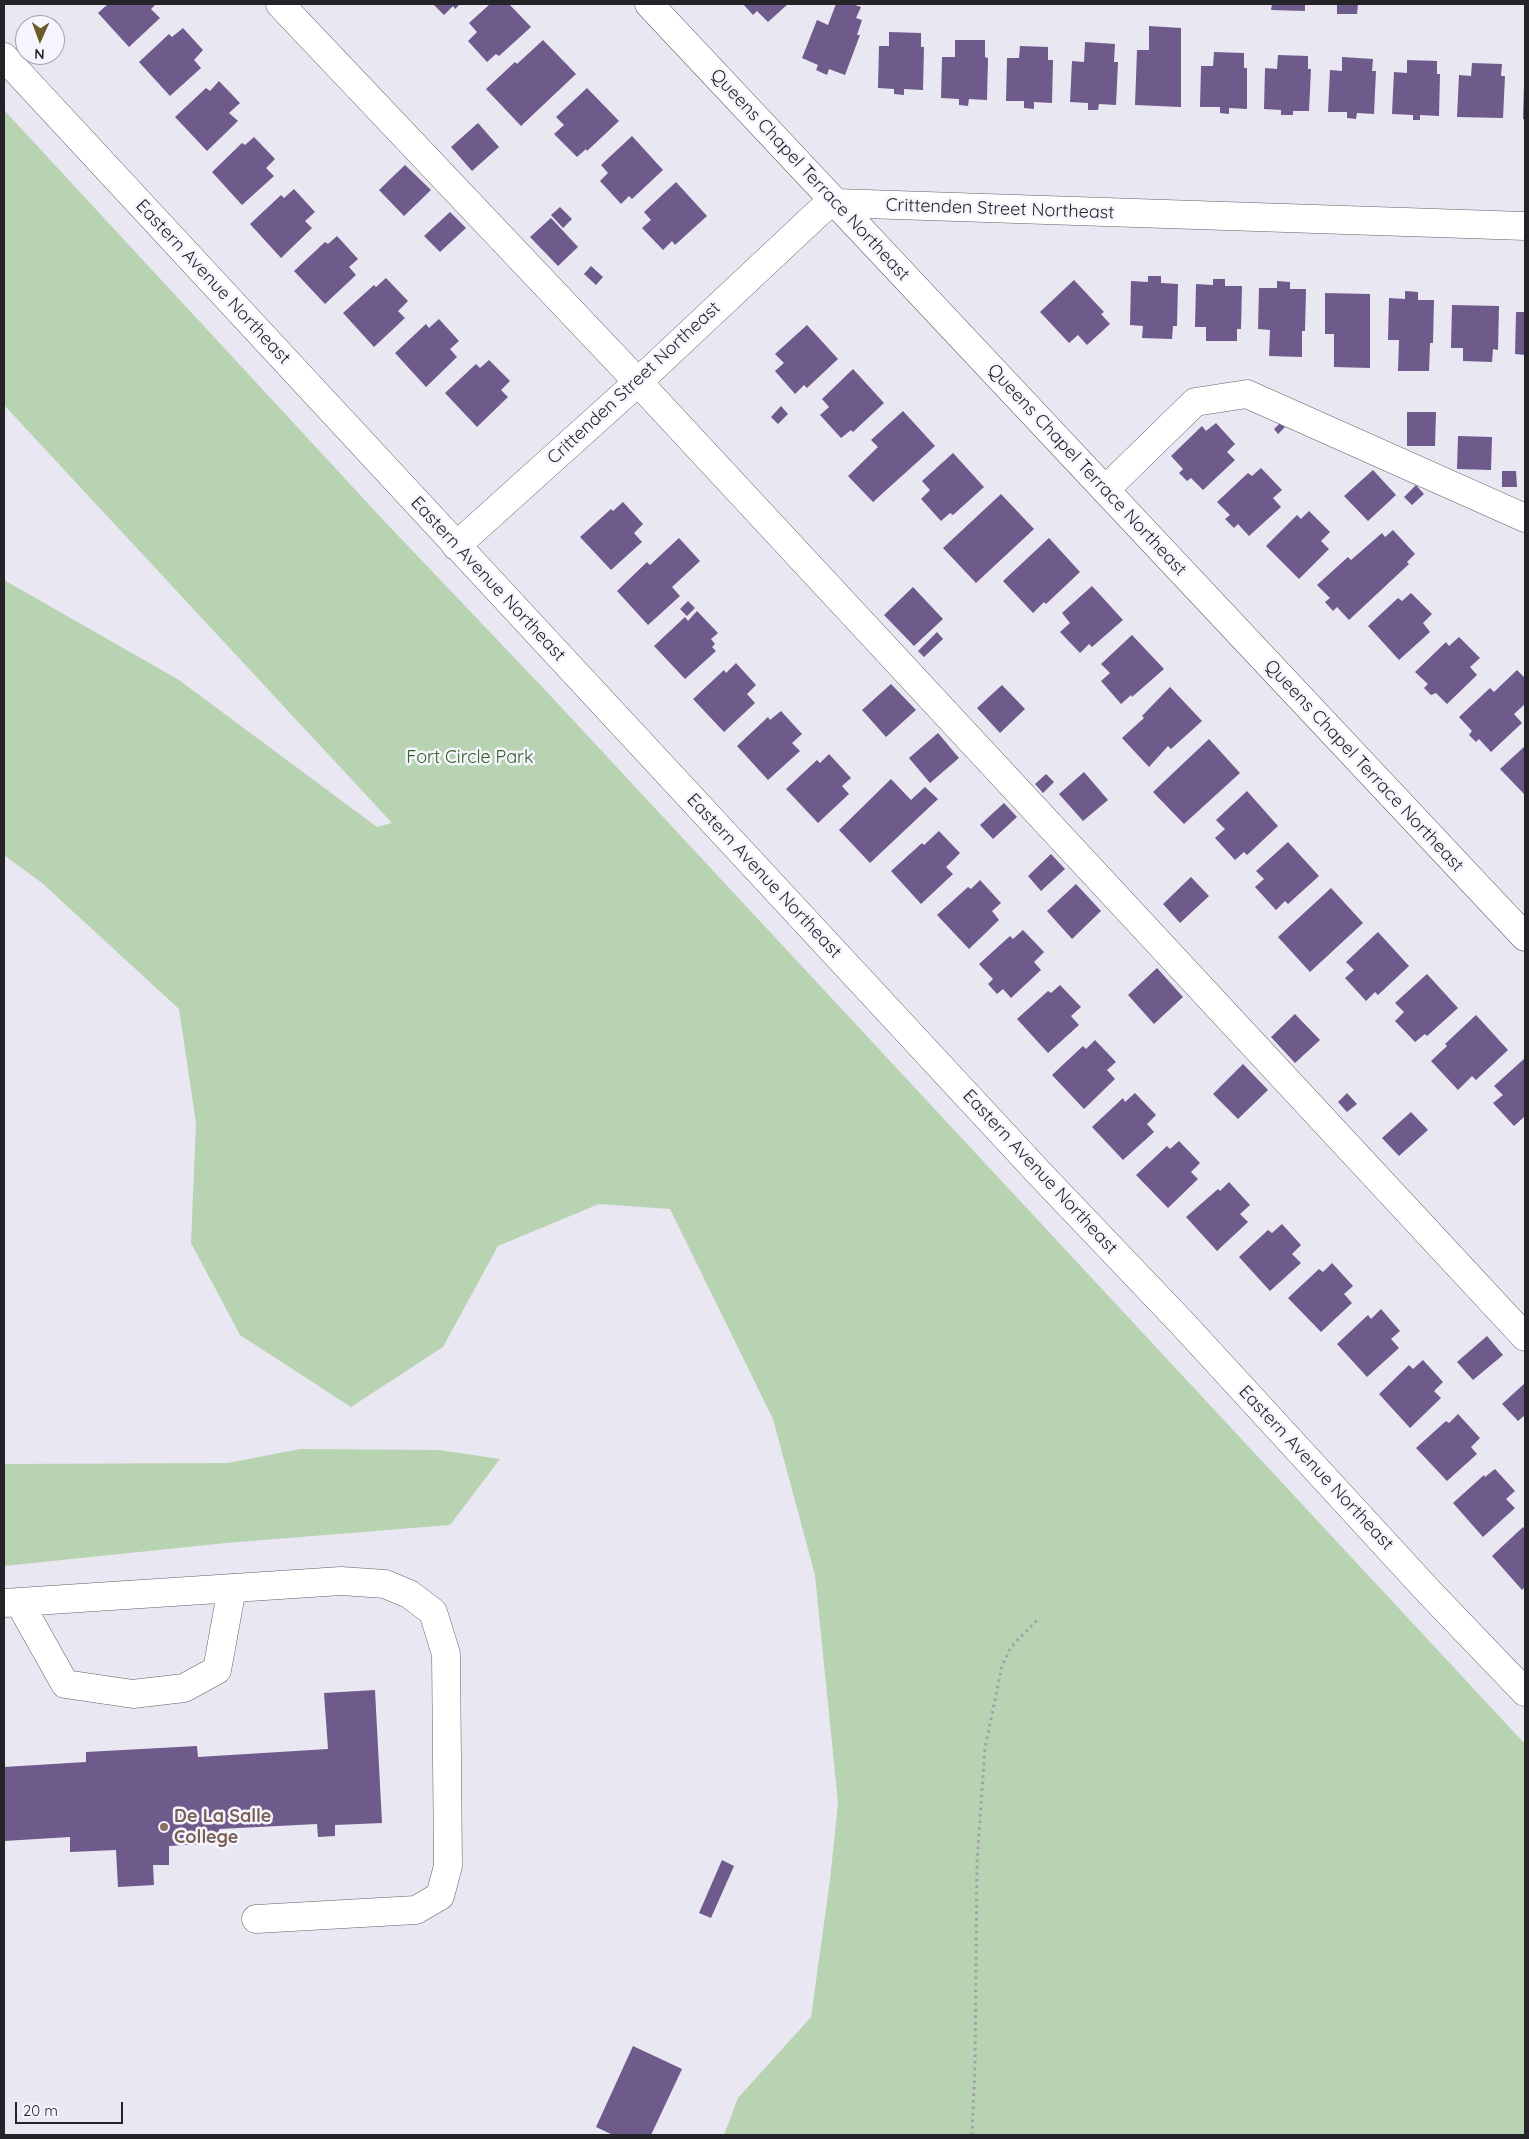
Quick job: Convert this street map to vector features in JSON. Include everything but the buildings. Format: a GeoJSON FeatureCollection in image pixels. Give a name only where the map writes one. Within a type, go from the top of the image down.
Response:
{"type":"FeatureCollection","features":[{"type":"Feature","properties":{"kind":"street"},"geometry":{"type":"LineString","coordinates":[[280,4],[638,382],[1525,1337]]}},
{"type":"Feature","properties":{"kind":"street","name":"Queens Chapel Terrace Northeast"},"geometry":{"type":"LineString","coordinates":[[649,4],[1525,937]]}},
{"type":"Feature","properties":{"kind":"street","name":"Eastern Avenue Northeast"},"geometry":{"type":"LineString","coordinates":[[4,57],[1040,1174],[1182,1323],[1430,1593],[1525,1692]]}},
{"type":"Feature","properties":{"kind":"street","name":"Crittenden Street Northeast"},"geometry":{"type":"LineString","coordinates":[[456,546],[638,382],[816,215],[836,203],[1525,226]]}},
{"type":"Feature","properties":{"kind":"street"},"geometry":{"type":"LineString","coordinates":[[1105,490],[1195,402],[1247,394],[1525,518]]}},
{"type":"Feature","properties":{"kind":"street"},"geometry":{"type":"LineString","coordinates":[[232,1588],[217,1670],[184,1688],[133,1694],[65,1684],[11,1603],[232,1588],[340,1581],[385,1584],[410,1594],[433,1612],[446,1654],[448,1866],[440,1896],[416,1910],[256,1918]]}},
{"type":"Feature","properties":{"kind":"path"},"geometry":{"type":"LineString","coordinates":[[972,2135],[975,2066],[977,1862],[985,1748],[1002,1666],[1011,1648],[1037,1620]]}},
{"type":"Feature","properties":{"kind":"green space","name":"Fort Circle Park"},"geometry":{"type":"Polygon","coordinates":[[[4,110],[387,524],[546,691],[1525,1744],[1525,2135],[724,2135],[738,2098],[811,2017],[830,1880],[838,1803],[815,1575],[773,1419],[670,1209],[599,1204],[498,1246],[443,1347],[351,1407],[240,1335],[191,1243],[196,1123],[179,1009],[42,883],[4,855],[4,580],[179,680],[377,827],[392,823],[4,405],[4,110]]]}},
{"type":"Feature","properties":{"kind":"green space"},"geometry":{"type":"Polygon","coordinates":[[[300,1449],[439,1450],[500,1459],[450,1525],[226,1543],[4,1566],[4,1464],[228,1463],[300,1449]]]}},
{"type":"Feature","properties":{"kind":"place","name":"De La Salle College"},"geometry":{"type":"Point","coordinates":[164,1827]}}]}
